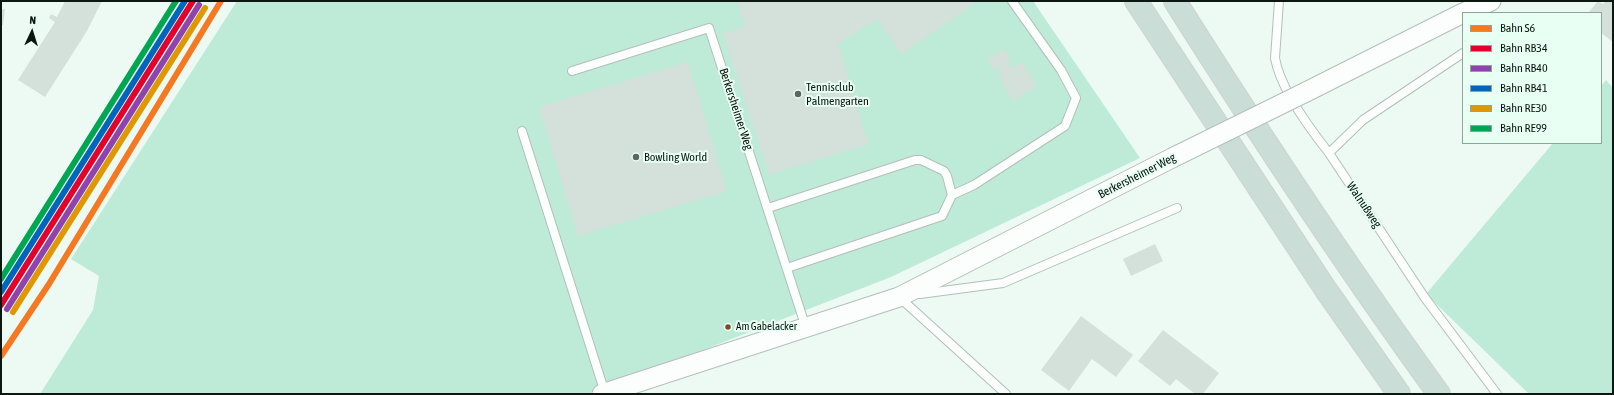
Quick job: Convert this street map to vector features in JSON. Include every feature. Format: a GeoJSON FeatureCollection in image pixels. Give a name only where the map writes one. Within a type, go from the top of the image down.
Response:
{"type":"FeatureCollection","features":[{"type":"Feature","properties":{"kind":"highway"},"geometry":{"type":"LineString","coordinates":[[1136,1],[1326,290],[1399,394]]}},
{"type":"Feature","properties":{"kind":"highway"},"geometry":{"type":"LineString","coordinates":[[1174,1],[1272,153],[1338,251],[1439,394]]}},
{"type":"Feature","properties":{"kind":"street","name":"Berkersheimer Weg"},"geometry":{"type":"LineString","coordinates":[[1469,12],[1491,1]]}},
{"type":"Feature","properties":{"kind":"street","name":"Berkersheimer Weg"},"geometry":{"type":"LineString","coordinates":[[604,393],[899,297],[1172,158],[1462,15]]}},
{"type":"Feature","properties":{"kind":"lane"},"geometry":{"type":"LineString","coordinates":[[787,268],[942,216],[952,195],[974,185],[1065,126],[1076,98],[1061,70],[1012,1]]}},
{"type":"Feature","properties":{"kind":"lane","name":"Walnußweg"},"geometry":{"type":"LineString","coordinates":[[1279,1],[1275,58],[1282,80],[1308,126],[1329,153],[1425,298],[1497,394]]}},
{"type":"Feature","properties":{"kind":"lane","name":"Berkersheimer Weg"},"geometry":{"type":"LineString","coordinates":[[572,71],[709,28],[806,328]]}},
{"type":"Feature","properties":{"kind":"lane"},"geometry":{"type":"LineString","coordinates":[[1329,153],[1363,120],[1462,54]]}},
{"type":"Feature","properties":{"kind":"lane"},"geometry":{"type":"LineString","coordinates":[[522,131],[604,393]]}},
{"type":"Feature","properties":{"kind":"lane"},"geometry":{"type":"LineString","coordinates":[[768,208],[915,160],[921,160],[944,171],[947,176],[952,195]]}},
{"type":"Feature","properties":{"kind":"lane"},"geometry":{"type":"LineString","coordinates":[[899,297],[939,290],[1003,283],[1177,208]]}},
{"type":"Feature","properties":{"kind":"lane"},"geometry":{"type":"LineString","coordinates":[[899,297],[1006,394]]}},
{"type":"Feature","properties":{"kind":"green space"},"geometry":{"type":"Polygon","coordinates":[[[237,1],[1033,1],[1140,158],[891,277],[587,394],[40,394],[93,310],[99,276],[71,259],[237,1]]]}},
{"type":"Feature","properties":{"kind":"green space"},"geometry":{"type":"Polygon","coordinates":[[[1606,80],[1613,88],[1613,394],[1529,394],[1426,294],[1552,144],[1602,144],[1602,85],[1606,80]]]}},
{"type":"Feature","properties":{"kind":"building"},"geometry":{"type":"Polygon","coordinates":[[[65,1],[102,1],[87,31],[45,97],[18,80],[55,22],[49,18],[51,14],[57,17],[65,1]]]}},
{"type":"Feature","properties":{"kind":"building","name":"Tennisclub Palmengarten"},"geometry":{"type":"Polygon","coordinates":[[[737,1],[979,1],[901,54],[877,19],[838,44],[868,144],[769,175],[723,33],[745,27],[737,1]]]}},
{"type":"Feature","properties":{"kind":"building"},"geometry":{"type":"Polygon","coordinates":[[[1598,1],[1603,4],[1606,1],[1613,1],[1613,42],[1602,34],[1602,12],[1589,12],[1598,1]]]}},
{"type":"Feature","properties":{"kind":"building"},"geometry":{"type":"Polygon","coordinates":[[[1,9],[5,9],[3,25],[1,25],[1,9]]]}},
{"type":"Feature","properties":{"kind":"building"},"geometry":{"type":"Polygon","coordinates":[[[1004,49],[1011,61],[1008,63],[1011,68],[1022,62],[1037,86],[1013,101],[998,77],[1002,74],[999,69],[994,71],[987,59],[1004,49]]]}},
{"type":"Feature","properties":{"kind":"building","name":"Bowling World"},"geometry":{"type":"Polygon","coordinates":[[[688,62],[727,191],[578,236],[539,107],[688,62]]]}},
{"type":"Feature","properties":{"kind":"building"},"geometry":{"type":"Polygon","coordinates":[[[1155,244],[1163,261],[1131,276],[1123,259],[1155,244]]]}},
{"type":"Feature","properties":{"kind":"building"},"geometry":{"type":"Polygon","coordinates":[[[1081,316],[1133,355],[1116,377],[1092,359],[1069,391],[1041,370],[1081,316]]]}},
{"type":"Feature","properties":{"kind":"building"},"geometry":{"type":"Polygon","coordinates":[[[1163,330],[1219,373],[1203,394],[1195,394],[1176,379],[1170,386],[1138,361],[1163,330]]]}},
{"type":"Feature","properties":{"kind":"rail line","name":"RE99"},"geometry":{"type":"LineString","coordinates":[[1,279],[176,1]]}},
{"type":"Feature","properties":{"kind":"rail line","name":"RB41"},"geometry":{"type":"LineString","coordinates":[[1,292],[185,1]]}},
{"type":"Feature","properties":{"kind":"rail line","name":"RB34"},"geometry":{"type":"LineString","coordinates":[[1,305],[193,1]]}},
{"type":"Feature","properties":{"kind":"rail line","name":"S6"},"geometry":{"type":"LineString","coordinates":[[1,356],[49,284],[221,1]]}},
{"type":"Feature","properties":{"kind":"rail line","name":"RB40"},"geometry":{"type":"LineString","coordinates":[[7,309],[199,5]]}},
{"type":"Feature","properties":{"kind":"rail line","name":"RE30"},"geometry":{"type":"LineString","coordinates":[[13,312],[205,8]]}},
{"type":"Feature","properties":{"kind":"place","name":"Tennisclub Palmengarten"},"geometry":{"type":"Point","coordinates":[798,94]}},
{"type":"Feature","properties":{"kind":"place","name":"Bowling World"},"geometry":{"type":"Point","coordinates":[636,157]}},
{"type":"Feature","properties":{"kind":"place","name":"Am Gabelacker"},"geometry":{"type":"Point","coordinates":[728,327]}}]}
